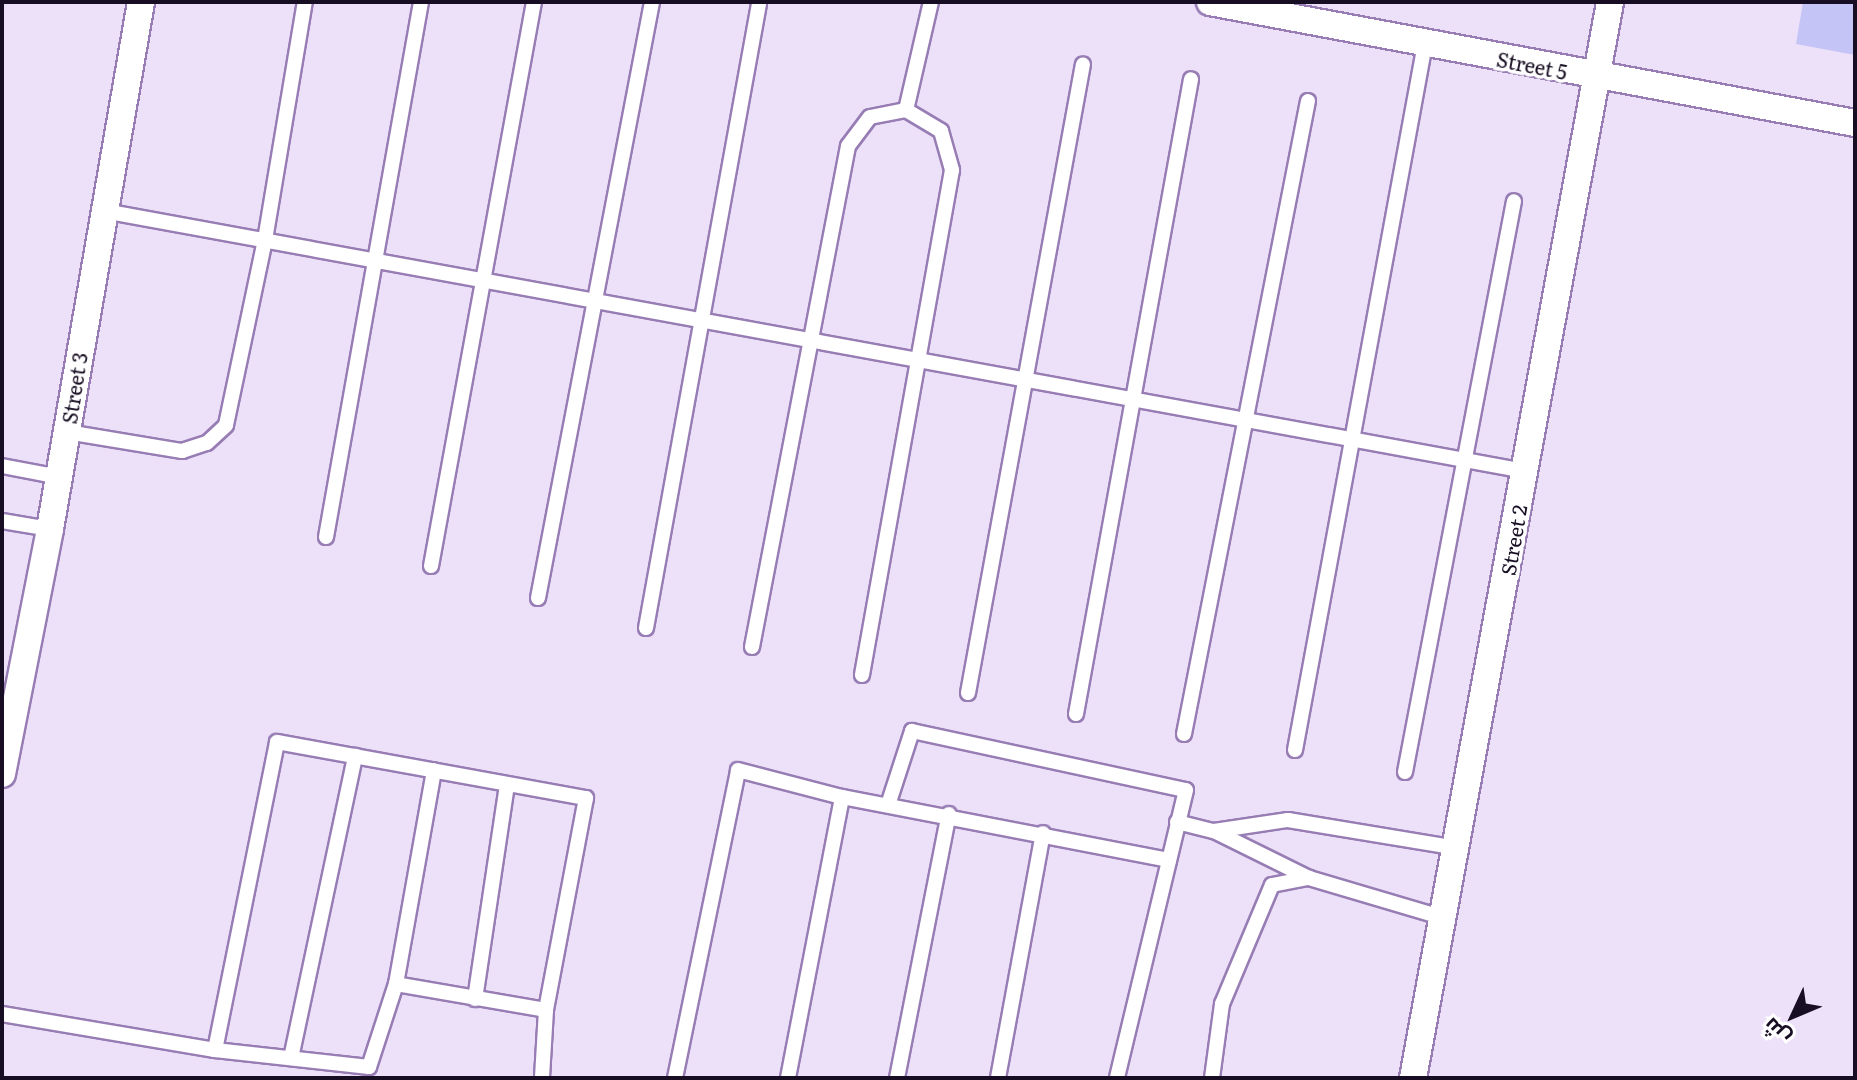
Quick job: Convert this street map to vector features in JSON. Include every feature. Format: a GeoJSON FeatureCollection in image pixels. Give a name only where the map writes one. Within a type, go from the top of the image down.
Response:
{"type":"FeatureCollection","features":[{"type":"Feature","properties":{"kind":"street","name":"Street 3"},"geometry":{"type":"LineString","coordinates":[[2,774],[50,529],[141,2]]}},
{"type":"Feature","properties":{"kind":"street","name":"Street 5"},"geometry":{"type":"LineString","coordinates":[[1210,2],[1596,77],[1855,123]]}},
{"type":"Feature","properties":{"kind":"street","name":"Street 2"},"geometry":{"type":"LineString","coordinates":[[1413,1078],[1610,2]]}},
{"type":"Feature","properties":{"kind":"lane"},"geometry":{"type":"LineString","coordinates":[[67,432],[182,451],[218,435],[231,412],[265,240],[305,2]]}},
{"type":"Feature","properties":{"kind":"lane"},"geometry":{"type":"LineString","coordinates":[[326,537],[421,2]]}},
{"type":"Feature","properties":{"kind":"lane"},"geometry":{"type":"LineString","coordinates":[[431,566],[534,2]]}},
{"type":"Feature","properties":{"kind":"lane"},"geometry":{"type":"LineString","coordinates":[[538,598],[652,2]]}},
{"type":"Feature","properties":{"kind":"lane"},"geometry":{"type":"LineString","coordinates":[[906,110],[931,2]]}},
{"type":"Feature","properties":{"kind":"lane"},"geometry":{"type":"LineString","coordinates":[[646,628],[759,4]]}},
{"type":"Feature","properties":{"kind":"lane"},"geometry":{"type":"LineString","coordinates":[[1295,750],[1425,44]]}},
{"type":"Feature","properties":{"kind":"lane"},"geometry":{"type":"LineString","coordinates":[[968,693],[1083,64]]}},
{"type":"Feature","properties":{"kind":"lane"},"geometry":{"type":"LineString","coordinates":[[1076,714],[1191,79]]}},
{"type":"Feature","properties":{"kind":"lane"},"geometry":{"type":"LineString","coordinates":[[1184,734],[1243,419],[1308,101]]}},
{"type":"Feature","properties":{"kind":"lane"},"geometry":{"type":"LineString","coordinates":[[752,647],[848,146],[870,117],[906,110],[931,121],[951,156],[919,359],[862,675]]}},
{"type":"Feature","properties":{"kind":"lane"},"geometry":{"type":"LineString","coordinates":[[1405,772],[1514,201]]}},
{"type":"Feature","properties":{"kind":"lane"},"geometry":{"type":"LineString","coordinates":[[104,211],[1525,471]]}},
{"type":"Feature","properties":{"kind":"lane"},"geometry":{"type":"LineString","coordinates":[[4,469],[59,477]]}},
{"type":"Feature","properties":{"kind":"lane"},"geometry":{"type":"LineString","coordinates":[[2,521],[50,529]]}},
{"type":"Feature","properties":{"kind":"lane"},"geometry":{"type":"LineString","coordinates":[[888,805],[912,731],[1186,790],[1117,1078]]}},
{"type":"Feature","properties":{"kind":"lane"},"geometry":{"type":"LineString","coordinates":[[215,1050],[277,742],[586,798],[546,1010],[542,1078]]}},
{"type":"Feature","properties":{"kind":"lane"},"geometry":{"type":"LineString","coordinates":[[291,1058],[355,756]]}},
{"type":"Feature","properties":{"kind":"lane"},"geometry":{"type":"LineString","coordinates":[[2,1014],[215,1050],[369,1067],[396,984],[434,770]]}},
{"type":"Feature","properties":{"kind":"lane"},"geometry":{"type":"LineString","coordinates":[[675,1078],[738,770],[842,797],[949,814],[1169,860]]}},
{"type":"Feature","properties":{"kind":"lane"},"geometry":{"type":"LineString","coordinates":[[475,999],[507,784]]}},
{"type":"Feature","properties":{"kind":"lane"},"geometry":{"type":"LineString","coordinates":[[788,1078],[842,797]]}},
{"type":"Feature","properties":{"kind":"lane"},"geometry":{"type":"LineString","coordinates":[[897,1078],[949,814]]}},
{"type":"Feature","properties":{"kind":"lane"},"geometry":{"type":"LineString","coordinates":[[1214,831],[1288,820],[1457,848]]}},
{"type":"Feature","properties":{"kind":"lane"},"geometry":{"type":"LineString","coordinates":[[1177,822],[1214,831],[1309,878],[1444,918]]}},
{"type":"Feature","properties":{"kind":"lane"},"geometry":{"type":"LineString","coordinates":[[998,1078],[1043,833]]}},
{"type":"Feature","properties":{"kind":"lane"},"geometry":{"type":"LineString","coordinates":[[1212,1078],[1222,1004],[1272,885],[1309,878]]}},
{"type":"Feature","properties":{"kind":"lane"},"geometry":{"type":"LineString","coordinates":[[396,984],[546,1010]]}},
{"type":"Feature","properties":{"kind":"building"},"geometry":{"type":"Polygon","coordinates":[[[1803,2],[1855,2],[1855,55],[1796,44],[1803,2]]]}}]}
